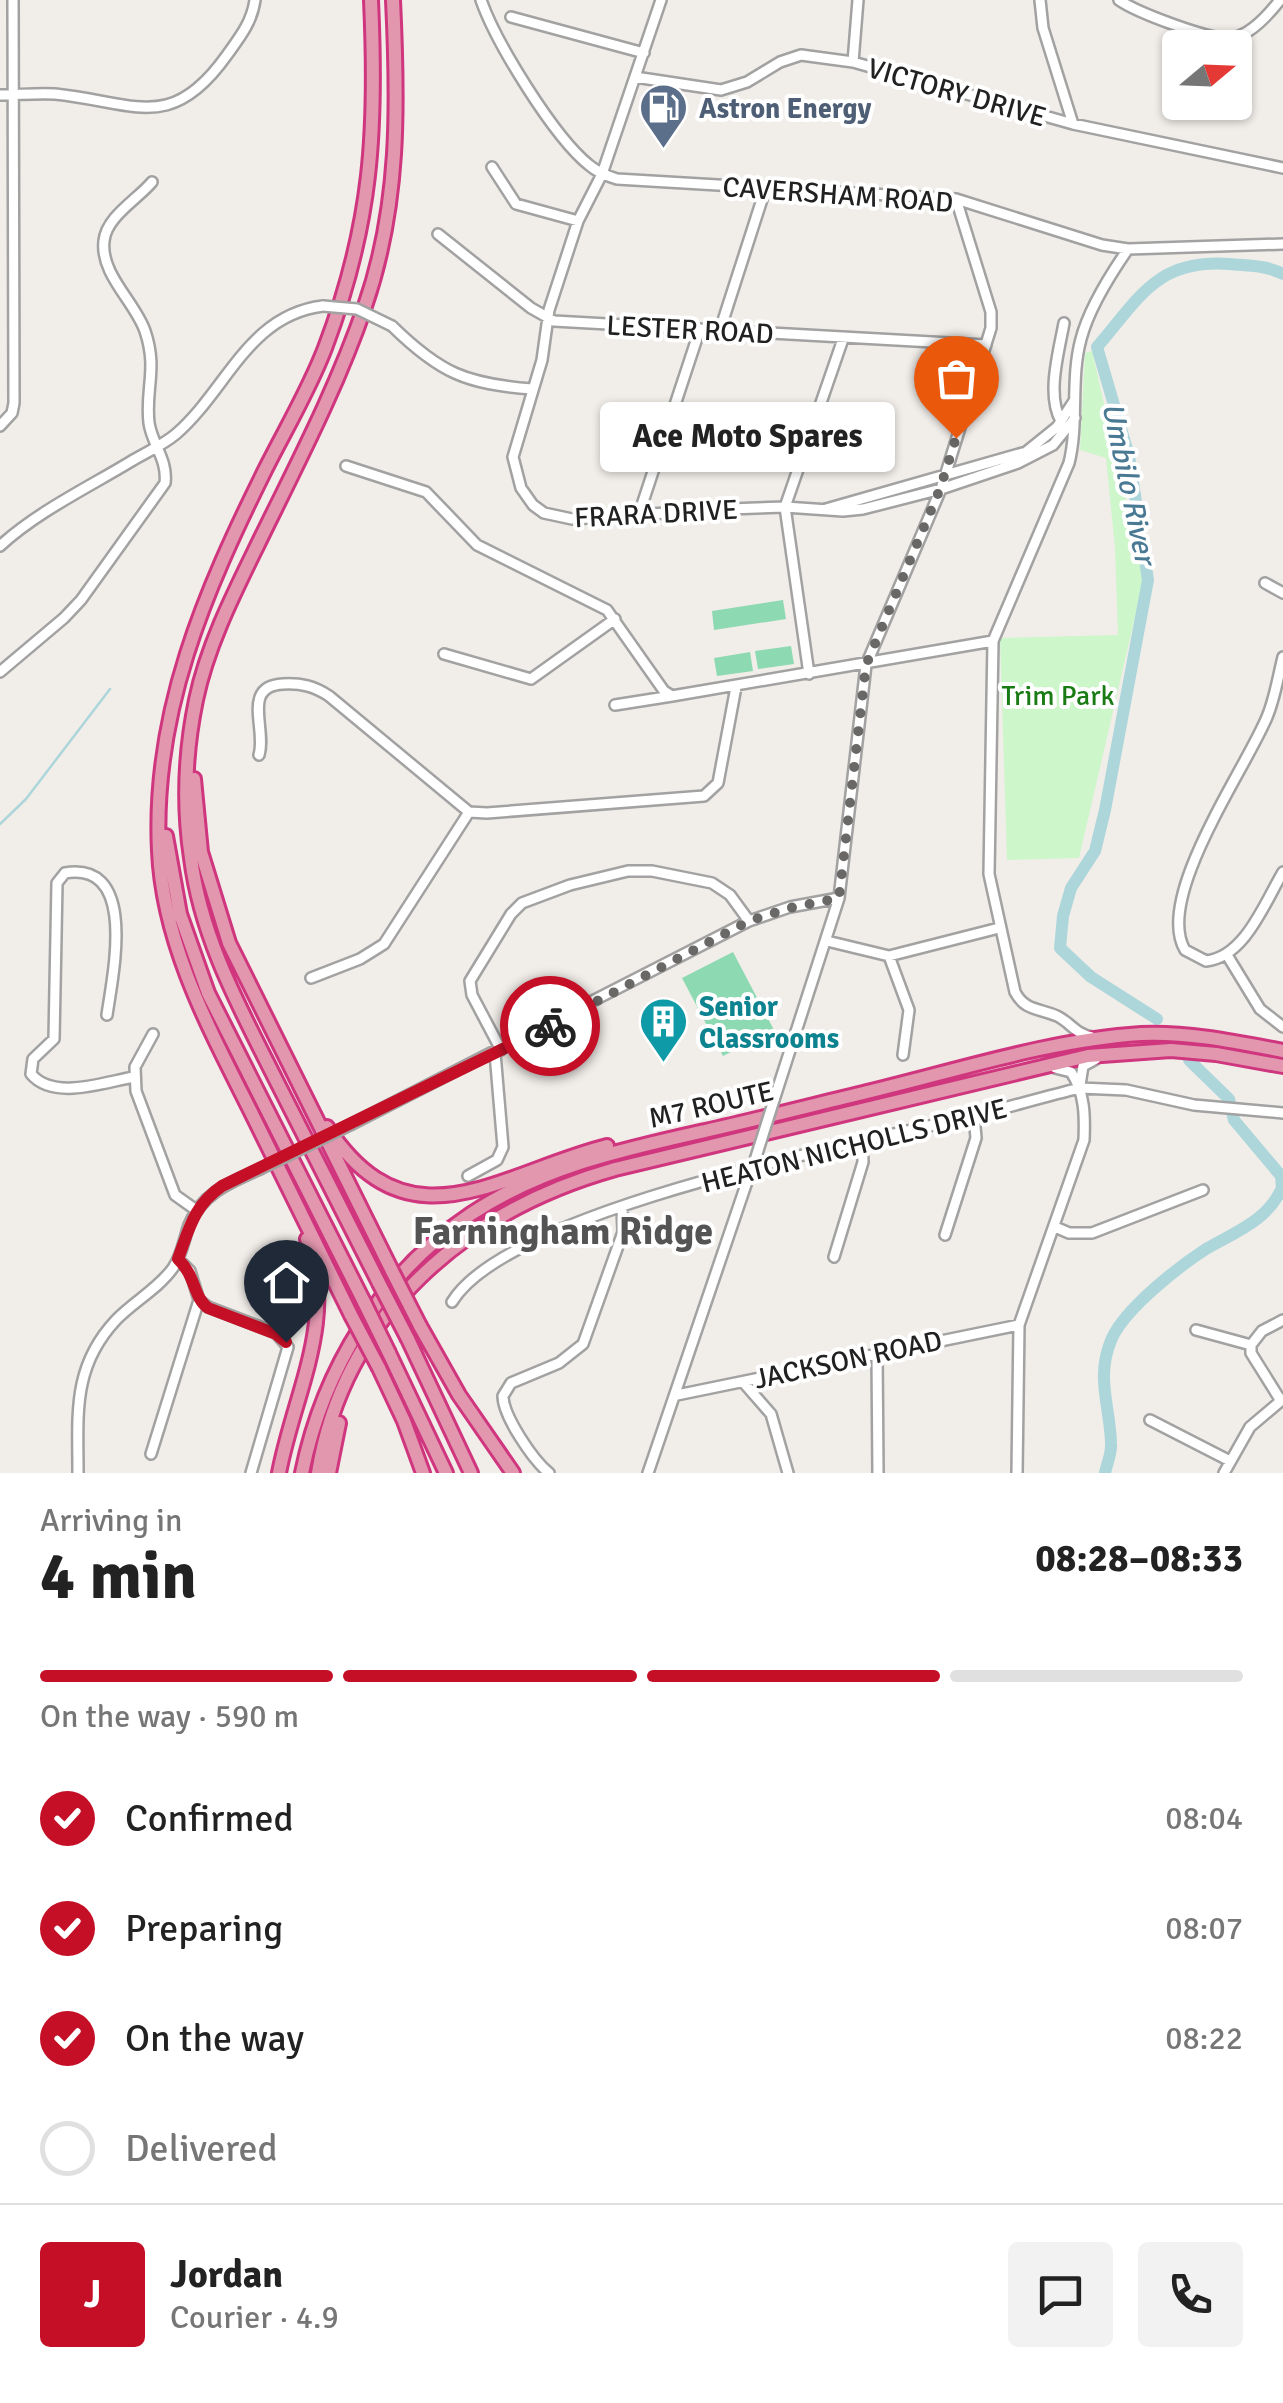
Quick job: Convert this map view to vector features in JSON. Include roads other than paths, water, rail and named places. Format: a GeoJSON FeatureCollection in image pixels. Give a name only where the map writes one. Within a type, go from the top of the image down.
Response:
{"type":"FeatureCollection","features":[{"type":"Feature","properties":{"kind":"highway"},"geometry":{"type":"LineString","coordinates":[[371,0],[374,127],[371,172],[356,250],[323,353],[215,578],[184,656],[165,733],[158,850],[182,963],[200,1010],[379,1368],[423,1473]]}},
{"type":"Feature","properties":{"kind":"highway"},"geometry":{"type":"LineString","coordinates":[[393,0],[397,132],[391,200],[377,267],[343,362],[230,603],[196,697],[187,753],[185,808],[200,908],[237,1002],[408,1339],[471,1473]]}},
{"type":"Feature","properties":{"kind":"highway"},"geometry":{"type":"LineString","coordinates":[[196,697],[193,759],[201,852],[229,943],[420,1326],[460,1395],[513,1473]]}},
{"type":"Feature","properties":{"kind":"highway"},"geometry":{"type":"LineString","coordinates":[[161,798],[172,878],[192,953],[215,1007],[390,1353],[446,1473]]}},
{"type":"Feature","properties":{"kind":"highway","name":"M7 ROUTE"},"geometry":{"type":"LineString","coordinates":[[302,1473],[320,1406],[352,1340],[405,1270],[440,1237],[512,1190],[567,1167],[1102,1038],[1217,1038],[1283,1051]]}},
{"type":"Feature","properties":{"kind":"highway"},"geometry":{"type":"LineString","coordinates":[[277,1043],[350,1158],[393,1187],[427,1196],[468,1194],[574,1154],[696,1127],[754,1120]]}},
{"type":"Feature","properties":{"kind":"highway","name":"M7 ROUTE"},"geometry":{"type":"LineString","coordinates":[[318,1473],[326,1436],[348,1381],[384,1318],[423,1274],[460,1242],[506,1211],[539,1195],[615,1169],[1106,1054],[1145,1050],[1216,1054],[1283,1066]]}},
{"type":"Feature","properties":{"kind":"highway"},"geometry":{"type":"LineString","coordinates":[[279,1473],[315,1346],[319,1301],[312,1253],[280,1172]]}},
{"type":"Feature","properties":{"kind":"highway"},"geometry":{"type":"LineString","coordinates":[[328,1473],[348,1381]]}},
{"type":"Feature","properties":{"kind":"street"},"geometry":{"type":"LineString","coordinates":[[0,426],[12,413],[14,403],[13,0]]}},
{"type":"Feature","properties":{"kind":"street"},"geometry":{"type":"LineString","coordinates":[[0,95],[54,94],[152,108],[189,96],[209,80],[247,27],[255,0]]}},
{"type":"Feature","properties":{"kind":"street"},"geometry":{"type":"LineString","coordinates":[[482,0],[500,43],[542,107],[582,160],[602,174]]}},
{"type":"Feature","properties":{"kind":"street"},"geometry":{"type":"LineString","coordinates":[[0,546],[22,526],[158,446],[184,426],[262,332],[293,312],[323,306],[357,309],[392,326],[416,348],[459,376],[478,384],[532,389],[542,360],[548,319],[578,221],[602,174],[662,0]]}},
{"type":"Feature","properties":{"kind":"street"},"geometry":{"type":"LineString","coordinates":[[853,62],[858,0]]}},
{"type":"Feature","properties":{"kind":"street"},"geometry":{"type":"LineString","coordinates":[[1040,0],[1043,28],[1073,124]]}},
{"type":"Feature","properties":{"kind":"street"},"geometry":{"type":"LineString","coordinates":[[1119,0],[1175,25],[1228,39],[1242,35],[1280,4]]}},
{"type":"Feature","properties":{"kind":"street"},"geometry":{"type":"LineString","coordinates":[[510,17],[644,53]]}},
{"type":"Feature","properties":{"kind":"street","name":"VICTORY DRIVE"},"geometry":{"type":"LineString","coordinates":[[635,77],[720,90],[754,80],[780,62],[801,55],[853,62],[1073,124],[1283,168]]}},
{"type":"Feature","properties":{"kind":"street"},"geometry":{"type":"LineString","coordinates":[[492,168],[516,204],[578,221]]}},
{"type":"Feature","properties":{"kind":"street","name":"CAVERSHAM ROAD"},"geometry":{"type":"LineString","coordinates":[[602,174],[643,182],[956,199],[1102,245],[1128,249],[1283,244]]}},
{"type":"Feature","properties":{"kind":"street"},"geometry":{"type":"LineString","coordinates":[[0,672],[72,610],[163,489],[166,469],[149,418],[152,353],[139,316],[108,264],[104,240],[109,225],[152,182]]}},
{"type":"Feature","properties":{"kind":"street"},"geometry":{"type":"LineString","coordinates":[[720,330],[766,187]]}},
{"type":"Feature","properties":{"kind":"street"},"geometry":{"type":"LineString","coordinates":[[648,1473],[839,898],[866,665],[942,483],[991,328],[991,312],[956,199]]}},
{"type":"Feature","properties":{"kind":"street"},"geometry":{"type":"LineString","coordinates":[[438,234],[548,319]]}},
{"type":"Feature","properties":{"kind":"street"},"geometry":{"type":"LineString","coordinates":[[1102,245],[1111,257],[1113,270]]}},
{"type":"Feature","properties":{"kind":"street"},"geometry":{"type":"LineString","coordinates":[[1102,1038],[1080,1034],[1062,1018],[1031,1009],[1019,999],[989,874],[993,642],[1069,463],[1081,338],[1113,270],[1128,249]]}},
{"type":"Feature","properties":{"kind":"street","name":"LESTER ROAD"},"geometry":{"type":"LineString","coordinates":[[548,319],[986,346]]}},
{"type":"Feature","properties":{"kind":"street"},"geometry":{"type":"LineString","coordinates":[[1061,421],[1055,394],[1064,323]]}},
{"type":"Feature","properties":{"kind":"street"},"geometry":{"type":"LineString","coordinates":[[639,514],[700,329]]}},
{"type":"Feature","properties":{"kind":"street"},"geometry":{"type":"LineString","coordinates":[[808,674],[785,507],[844,339]]}},
{"type":"Feature","properties":{"kind":"street"},"geometry":{"type":"LineString","coordinates":[[0,340],[14,340]]}},
{"type":"Feature","properties":{"kind":"street","name":"FRARA DRIVE"},"geometry":{"type":"LineString","coordinates":[[532,389],[515,445],[514,470],[533,505],[544,513],[572,519],[785,507],[824,510],[1018,464],[1042,453],[1075,418]]}},
{"type":"Feature","properties":{"kind":"street","name":"FRARA DRIVE"},"geometry":{"type":"LineString","coordinates":[[942,483],[1026,452],[1061,421],[1076,400]]}},
{"type":"Feature","properties":{"kind":"street"},"geometry":{"type":"LineString","coordinates":[[1058,439],[1073,445]]}},
{"type":"Feature","properties":{"kind":"street"},"geometry":{"type":"LineString","coordinates":[[346,466],[426,492],[477,545],[597,604],[615,619],[664,692],[672,696]]}},
{"type":"Feature","properties":{"kind":"street"},"geometry":{"type":"LineString","coordinates":[[1264,583],[1283,592]]}},
{"type":"Feature","properties":{"kind":"street"},"geometry":{"type":"LineString","coordinates":[[444,654],[531,680],[615,619]]}},
{"type":"Feature","properties":{"kind":"street"},"geometry":{"type":"LineString","coordinates":[[616,705],[993,642]]}},
{"type":"Feature","properties":{"kind":"street"},"geometry":{"type":"LineString","coordinates":[[1283,657],[1267,718],[1203,842],[1177,915],[1185,950],[1206,961],[1227,954],[1255,920],[1283,872]]}},
{"type":"Feature","properties":{"kind":"street"},"geometry":{"type":"LineString","coordinates":[[259,755],[260,694],[279,684],[316,687],[469,812],[704,796],[718,783],[736,687]]}},
{"type":"Feature","properties":{"kind":"street"},"geometry":{"type":"LineString","coordinates":[[311,978],[360,959],[384,944],[469,812]]}},
{"type":"Feature","properties":{"kind":"street"},"geometry":{"type":"LineString","coordinates":[[468,1176],[497,1160],[503,1147],[498,1051],[472,995],[470,981],[511,914],[522,903],[570,885],[628,872],[652,871],[722,887],[749,921]]}},
{"type":"Feature","properties":{"kind":"street"},"geometry":{"type":"LineString","coordinates":[[107,1015],[116,926],[110,894],[93,873],[65,872],[58,883],[54,1039],[33,1060],[32,1074],[47,1086],[68,1088],[134,1077]]}},
{"type":"Feature","properties":{"kind":"street"},"geometry":{"type":"LineString","coordinates":[[78,1473],[78,1396],[87,1365],[114,1322],[166,1276],[178,1259],[196,1210],[212,1193],[749,921],[839,898]]}},
{"type":"Feature","properties":{"kind":"street"},"geometry":{"type":"LineString","coordinates":[[827,940],[890,956],[1000,928]]}},
{"type":"Feature","properties":{"kind":"street"},"geometry":{"type":"LineString","coordinates":[[1227,954],[1260,1009],[1283,1026]]}},
{"type":"Feature","properties":{"kind":"street"},"geometry":{"type":"LineString","coordinates":[[890,956],[909,1010],[904,1055]]}},
{"type":"Feature","properties":{"kind":"street"},"geometry":{"type":"LineString","coordinates":[[1029,1054],[1064,1037],[1066,1024]]}},
{"type":"Feature","properties":{"kind":"street"},"geometry":{"type":"LineString","coordinates":[[153,1034],[141,1052],[134,1077],[140,1102],[174,1195],[196,1210]]}},
{"type":"Feature","properties":{"kind":"street"},"geometry":{"type":"LineString","coordinates":[[1017,1473],[1019,1325],[1084,1140],[1080,1088],[1083,1066],[1106,1054]]}},
{"type":"Feature","properties":{"kind":"street"},"geometry":{"type":"LineString","coordinates":[[1033,1070],[1067,1069],[1080,1088]]}},
{"type":"Feature","properties":{"kind":"street","name":"HEATON NICHOLLS DRIVE"},"geometry":{"type":"LineString","coordinates":[[452,1302],[476,1274],[509,1252],[622,1208],[753,1164],[974,1116],[1080,1088],[1126,1090],[1194,1106],[1283,1113]]}},
{"type":"Feature","properties":{"kind":"street"},"geometry":{"type":"LineString","coordinates":[[946,1235],[976,1138],[974,1116]]}},
{"type":"Feature","properties":{"kind":"street"},"geometry":{"type":"LineString","coordinates":[[834,1257],[863,1162],[862,1142]]}},
{"type":"Feature","properties":{"kind":"street"},"geometry":{"type":"LineString","coordinates":[[1055,1227],[1070,1233],[1092,1233],[1203,1190]]}},
{"type":"Feature","properties":{"kind":"street"},"geometry":{"type":"LineString","coordinates":[[549,1473],[506,1412],[503,1396],[511,1382],[559,1363],[583,1344],[624,1232],[622,1208]]}},
{"type":"Feature","properties":{"kind":"street"},"geometry":{"type":"LineString","coordinates":[[178,1259],[190,1271],[199,1300],[208,1308],[276,1334],[288,1347],[251,1473]]}},
{"type":"Feature","properties":{"kind":"street"},"geometry":{"type":"LineString","coordinates":[[152,1454],[199,1300]]}},
{"type":"Feature","properties":{"kind":"street"},"geometry":{"type":"LineString","coordinates":[[1224,1473],[1250,1427],[1282,1400],[1251,1353],[1251,1345],[1262,1331],[1283,1320]]}},
{"type":"Feature","properties":{"kind":"street","name":"JACKSON ROAD"},"geometry":{"type":"LineString","coordinates":[[677,1395],[1019,1325]]}},
{"type":"Feature","properties":{"kind":"street"},"geometry":{"type":"LineString","coordinates":[[1196,1330],[1251,1345]]}},
{"type":"Feature","properties":{"kind":"street"},"geometry":{"type":"LineString","coordinates":[[877,1353],[878,1473]]}},
{"type":"Feature","properties":{"kind":"street"},"geometry":{"type":"LineString","coordinates":[[743,1382],[771,1414],[788,1473]]}},
{"type":"Feature","properties":{"kind":"street"},"geometry":{"type":"LineString","coordinates":[[1150,1420],[1230,1461]]}},
{"type":"Feature","properties":{"kind":"waterway","name":"Umbilo River"},"geometry":{"type":"LineString","coordinates":[[1157,1019],[1091,977],[1060,948],[1071,888],[1095,851],[1105,810],[1148,580],[1129,456],[1097,347],[1152,285],[1184,268],[1229,264],[1264,267],[1283,274]]}},
{"type":"Feature","properties":{"kind":"waterway"},"geometry":{"type":"LineString","coordinates":[[0,824],[26,799],[110,689]]}},
{"type":"Feature","properties":{"kind":"waterway","name":"Umbilo River"},"geometry":{"type":"LineString","coordinates":[[1105,1473],[1111,1447],[1105,1366],[1119,1326],[1181,1266],[1259,1217],[1282,1188],[1281,1176],[1234,1120],[1229,1099],[1189,1060]]}},
{"type":"Feature","properties":{"kind":"place","name":"Astron Energy"},"geometry":{"type":"Point","coordinates":[664,150]}},
{"type":"Feature","properties":{"kind":"place","name":"Ace Moto Spares"},"geometry":{"type":"Point","coordinates":[956,438]}},
{"type":"Feature","properties":{"kind":"place","name":"Senior Classrooms"},"geometry":{"type":"Point","coordinates":[664,1064]}},
{"type":"Feature","properties":{"kind":"district","name":"Farningham Ridge"},"geometry":{"type":"Point","coordinates":[563,1231]}},
{"type":"Feature","properties":{"kind":"park label","name":"Trim Park"},"geometry":{"type":"Point","coordinates":[1058,695]}}]}
